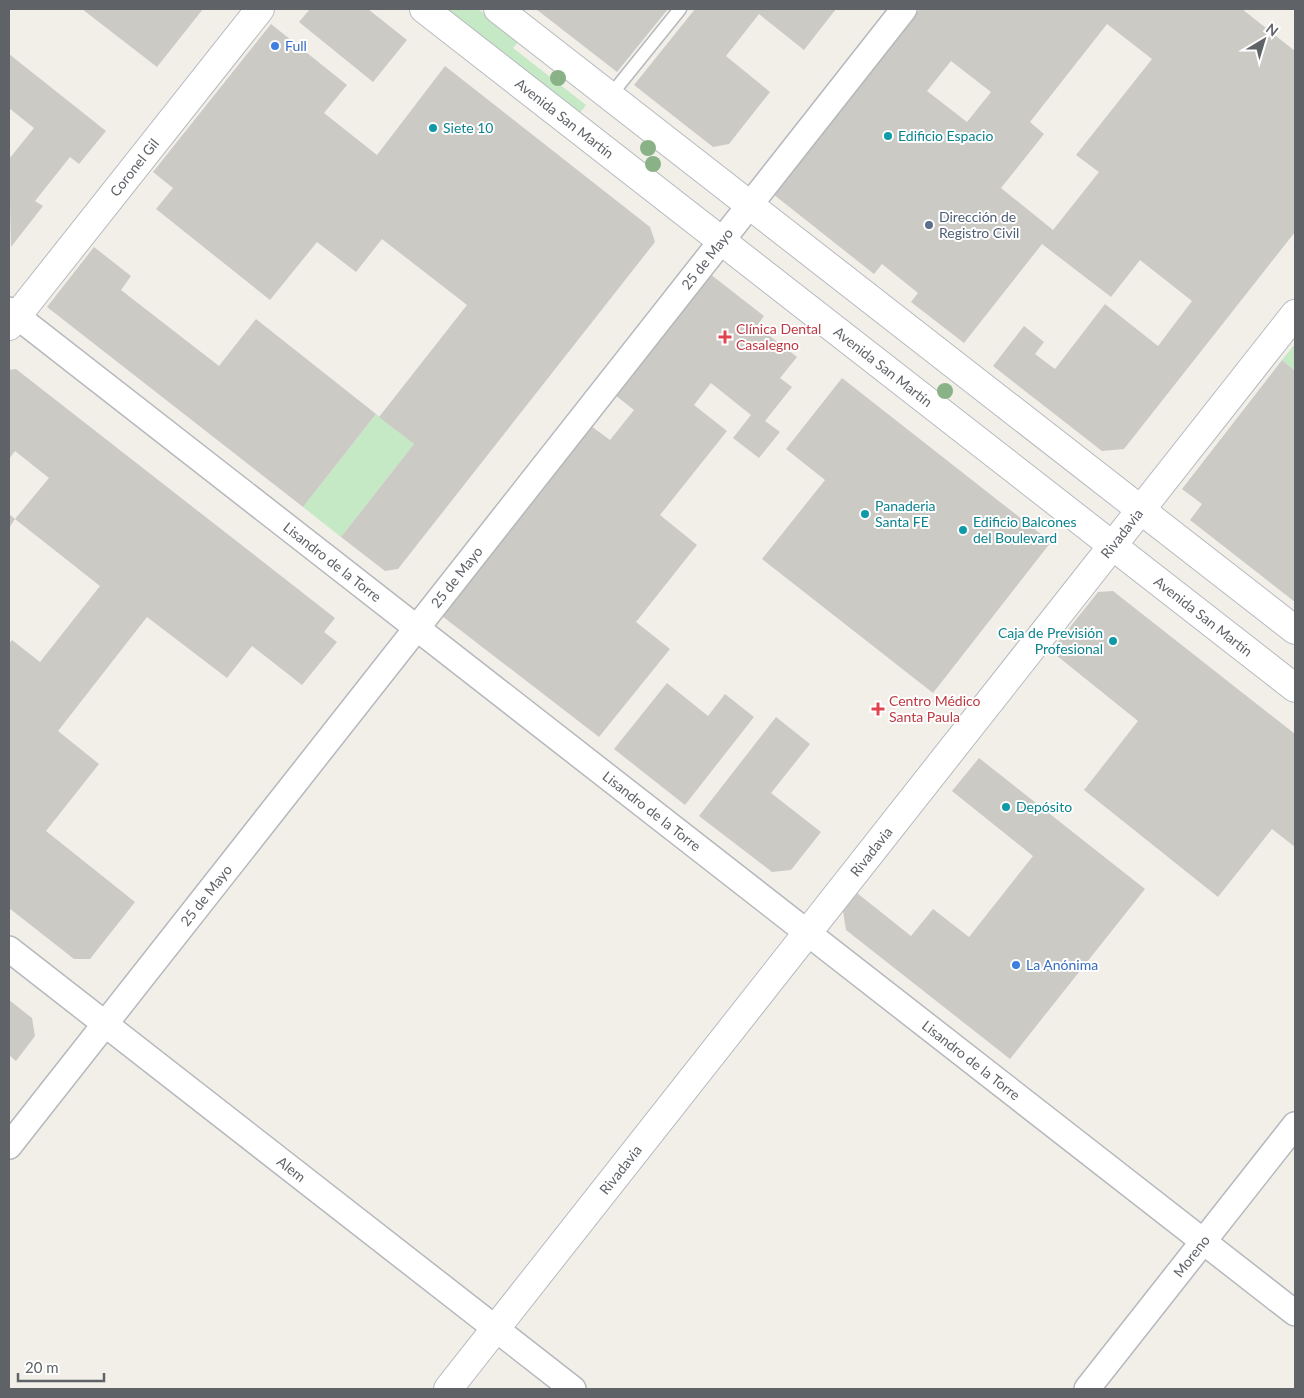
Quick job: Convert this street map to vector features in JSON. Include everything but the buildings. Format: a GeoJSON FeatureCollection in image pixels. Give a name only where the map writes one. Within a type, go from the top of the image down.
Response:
{"type":"FeatureCollection","features":[{"type":"Feature","properties":{"kind":"main road","name":"Coronel Gil"},"geometry":{"type":"LineString","coordinates":[[12,317],[260,9]]}},
{"type":"Feature","properties":{"kind":"main road","name":"Avenida San Martín"},"geometry":{"type":"LineString","coordinates":[[424,9],[1295,688]]}},
{"type":"Feature","properties":{"kind":"main road"},"geometry":{"type":"LineString","coordinates":[[498,9],[1295,630]]}},
{"type":"Feature","properties":{"kind":"main road","name":"Rivadavia"},"geometry":{"type":"LineString","coordinates":[[448,1389],[1295,314]]}},
{"type":"Feature","properties":{"kind":"street","name":"25 de Mayo"},"geometry":{"type":"LineString","coordinates":[[9,1146],[904,9]]}},
{"type":"Feature","properties":{"kind":"street","name":"Lisandro de la Torre"},"geometry":{"type":"LineString","coordinates":[[12,317],[417,628],[1295,1313]]}},
{"type":"Feature","properties":{"kind":"street","name":"Alem"},"geometry":{"type":"LineString","coordinates":[[9,949],[572,1389]]}},
{"type":"Feature","properties":{"kind":"street","name":"Moreno"},"geometry":{"type":"LineString","coordinates":[[1087,1389],[1295,1125]]}},
{"type":"Feature","properties":{"kind":"lane"},"geometry":{"type":"LineString","coordinates":[[610,96],[680,9]]}},
{"type":"Feature","properties":{"kind":"green space"},"geometry":{"type":"Polygon","coordinates":[[[448,9],[478,9],[519,41],[513,48],[586,105],[580,113],[448,9]]]}},
{"type":"Feature","properties":{"kind":"green space"},"geometry":{"type":"Polygon","coordinates":[[[1295,344],[1295,371],[1282,360],[1295,344]]]}},
{"type":"Feature","properties":{"kind":"green space"},"geometry":{"type":"Polygon","coordinates":[[[376,414],[414,444],[341,537],[303,507],[376,414]]]}},
{"type":"Feature","properties":{"kind":"place","name":"Full"},"geometry":{"type":"Point","coordinates":[275,46]}},
{"type":"Feature","properties":{"kind":"place","name":"Siete 10"},"geometry":{"type":"Point","coordinates":[433,128]}},
{"type":"Feature","properties":{"kind":"place","name":"Edificio Espacio"},"geometry":{"type":"Point","coordinates":[888,136]}},
{"type":"Feature","properties":{"kind":"place","name":"Dirección de Registro Civil"},"geometry":{"type":"Point","coordinates":[929,225]}},
{"type":"Feature","properties":{"kind":"place","name":"Clínica Dental Casalegno"},"geometry":{"type":"Point","coordinates":[725,337]}},
{"type":"Feature","properties":{"kind":"place","name":"Panaderia Santa FE"},"geometry":{"type":"Point","coordinates":[865,514]}},
{"type":"Feature","properties":{"kind":"place","name":"Edificio Balcones del Boulevard"},"geometry":{"type":"Point","coordinates":[963,530]}},
{"type":"Feature","properties":{"kind":"place","name":"Caja de Previsión Profesional"},"geometry":{"type":"Point","coordinates":[1113,641]}},
{"type":"Feature","properties":{"kind":"place","name":"Centro Médico Santa Paula"},"geometry":{"type":"Point","coordinates":[878,709]}},
{"type":"Feature","properties":{"kind":"place","name":"Depósito"},"geometry":{"type":"Point","coordinates":[1006,807]}},
{"type":"Feature","properties":{"kind":"place","name":"La Anónima"},"geometry":{"type":"Point","coordinates":[1016,965]}}]}
